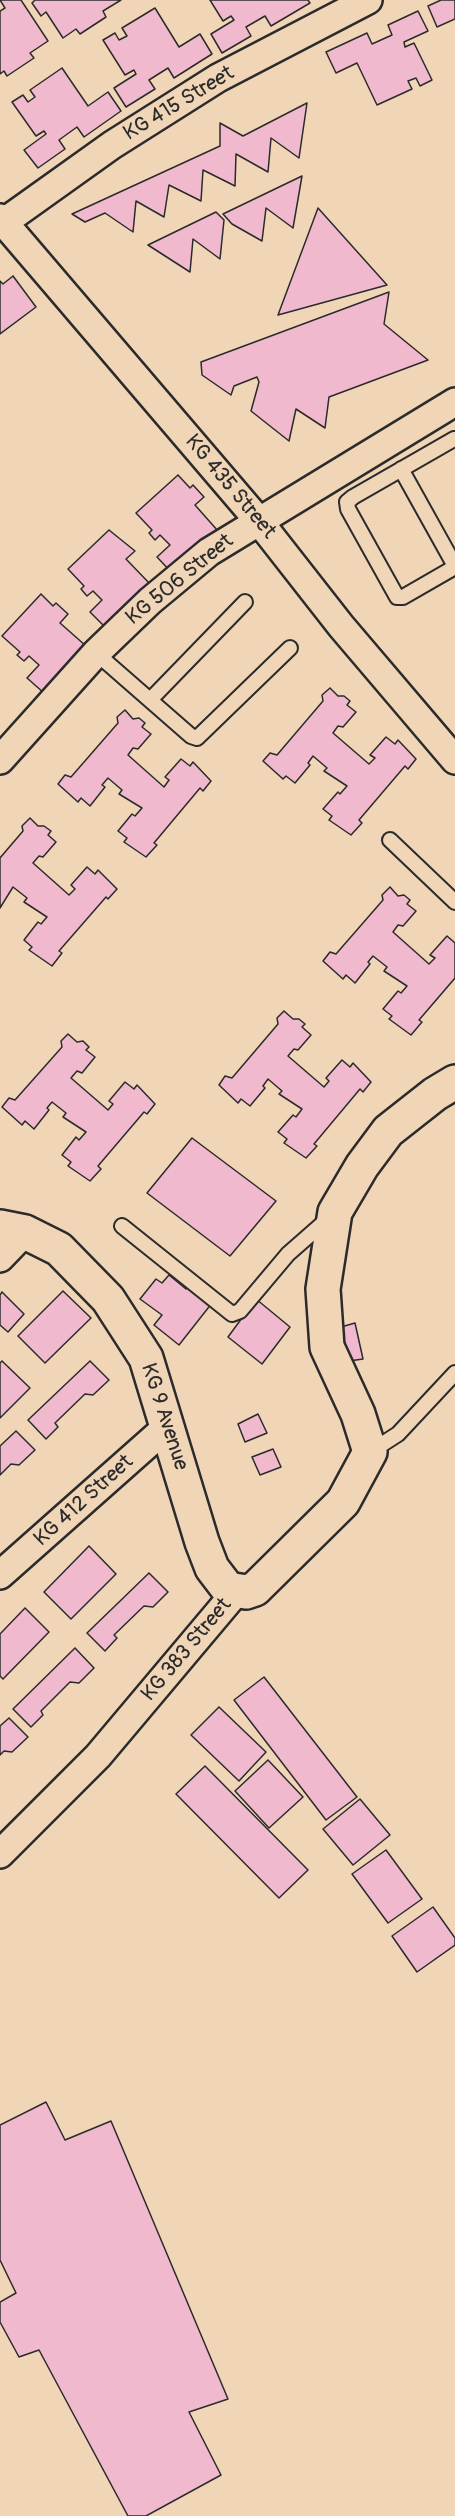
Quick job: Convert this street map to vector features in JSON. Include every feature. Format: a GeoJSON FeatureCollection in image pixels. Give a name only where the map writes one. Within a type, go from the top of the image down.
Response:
{"type":"FeatureCollection","features":[{"type":"Feature","properties":{"kind":"main road"},"geometry":{"type":"LineString","coordinates":[[370,1452],[358,1414],[327,1347],[323,1289],[335,1212],[362,1166],[388,1131],[455,1082]]}},
{"type":"Feature","properties":{"kind":"main road","name":"KG 9 Avenue"},"geometry":{"type":"LineString","coordinates":[[12,1229],[59,1249],[108,1299],[146,1358],[202,1542],[212,1568],[228,1589],[236,1592]]}},
{"type":"Feature","properties":{"kind":"main road","name":"KG 383 Street"},"geometry":{"type":"LineString","coordinates":[[236,1592],[255,1589],[343,1502],[370,1452]]}},
{"type":"Feature","properties":{"kind":"street","name":"KG 415 Street"},"geometry":{"type":"LineString","coordinates":[[1,222],[112,145],[218,78],[368,0]]}},
{"type":"Feature","properties":{"kind":"street","name":"KG 435 Street"},"geometry":{"type":"LineString","coordinates":[[1,222],[258,520],[341,626],[455,760]]}},
{"type":"Feature","properties":{"kind":"street","name":"KG 506 Street"},"geometry":{"type":"LineString","coordinates":[[0,760],[96,653],[150,600],[209,552],[258,520],[450,423]]}},
{"type":"Feature","properties":{"kind":"street"},"geometry":{"type":"LineString","coordinates":[[0,1258],[12,1229]]}},
{"type":"Feature","properties":{"kind":"street","name":"KG 412 Street"},"geometry":{"type":"LineString","coordinates":[[0,1575],[168,1426]]}},
{"type":"Feature","properties":{"kind":"street","name":"KG 383 Street"},"geometry":{"type":"LineString","coordinates":[[0,1854],[98,1756],[236,1592]]}},
{"type":"Feature","properties":{"kind":"lane"},"geometry":{"type":"LineString","coordinates":[[401,469],[455,567],[404,597],[397,597],[348,509],[347,502],[401,469],[450,423]]}},
{"type":"Feature","properties":{"kind":"lane"},"geometry":{"type":"LineString","coordinates":[[150,700],[245,602]]}},
{"type":"Feature","properties":{"kind":"lane"},"geometry":{"type":"LineString","coordinates":[[96,653],[191,736],[197,738],[290,648]]}},
{"type":"Feature","properties":{"kind":"lane"},"geometry":{"type":"LineString","coordinates":[[390,840],[455,902]]}},
{"type":"Feature","properties":{"kind":"lane"},"geometry":{"type":"LineString","coordinates":[[122,1226],[232,1314],[240,1311],[288,1254],[335,1212]]}},
{"type":"Feature","properties":{"kind":"lane"},"geometry":{"type":"LineString","coordinates":[[370,1452],[398,1434],[455,1373]]}},
{"type":"Feature","properties":{"kind":"building"},"geometry":{"type":"Polygon","coordinates":[[[0,0],[21,0],[48,41],[30,53],[34,58],[7,76],[4,71],[0,74],[0,11],[5,8],[0,0]]]}},
{"type":"Feature","properties":{"kind":"building"},"geometry":{"type":"Polygon","coordinates":[[[35,0],[121,0],[103,11],[106,17],[80,34],[76,29],[63,38],[46,12],[41,16],[32,3],[35,0]]]}},
{"type":"Feature","properties":{"kind":"building"},"geometry":{"type":"Polygon","coordinates":[[[210,0],[308,0],[310,3],[271,26],[265,16],[246,27],[251,36],[222,53],[211,34],[234,20],[231,16],[223,21],[210,0]]]}},
{"type":"Feature","properties":{"kind":"building"},"geometry":{"type":"Polygon","coordinates":[[[441,0],[455,0],[455,19],[437,27],[428,6],[441,0]]]}},
{"type":"Feature","properties":{"kind":"building"},"geometry":{"type":"Polygon","coordinates":[[[155,8],[179,47],[200,34],[212,54],[174,78],[168,68],[149,80],[155,89],[126,107],[114,88],[136,74],[134,70],[125,75],[103,40],[115,33],[119,40],[127,36],[122,28],[155,8]]]}},
{"type":"Feature","properties":{"kind":"building"},"geometry":{"type":"Polygon","coordinates":[[[418,11],[428,31],[404,42],[405,47],[414,43],[432,80],[420,86],[416,78],[408,81],[412,89],[377,105],[357,63],[336,73],[326,52],[367,33],[372,44],[392,35],[388,25],[418,11]]]}},
{"type":"Feature","properties":{"kind":"building"},"geometry":{"type":"Polygon","coordinates":[[[62,68],[88,106],[108,92],[121,111],[84,137],[77,127],[59,140],[65,149],[38,168],[24,150],[46,134],[44,131],[36,136],[12,102],[23,95],[28,102],[35,97],[30,90],[62,68]]]}},
{"type":"Feature","properties":{"kind":"building"},"geometry":{"type":"Polygon","coordinates":[[[307,103],[299,158],[271,138],[268,172],[236,154],[235,186],[203,170],[201,201],[169,185],[164,217],[136,201],[133,232],[105,213],[85,222],[72,214],[220,146],[220,123],[243,136],[307,103]]]}},
{"type":"Feature","properties":{"kind":"building"},"geometry":{"type":"Polygon","coordinates":[[[302,176],[293,228],[266,208],[262,241],[232,224],[223,214],[302,176]]]}},
{"type":"Feature","properties":{"kind":"building"},"geometry":{"type":"Polygon","coordinates":[[[318,208],[387,285],[278,315],[318,208]]]}},
{"type":"Feature","properties":{"kind":"building"},"geometry":{"type":"Polygon","coordinates":[[[216,212],[224,220],[220,259],[193,239],[190,272],[148,245],[216,212]]]}},
{"type":"Feature","properties":{"kind":"building"},"geometry":{"type":"Polygon","coordinates":[[[13,276],[36,307],[0,334],[0,281],[3,284],[13,276]]]}},
{"type":"Feature","properties":{"kind":"building"},"geometry":{"type":"Polygon","coordinates":[[[389,292],[384,324],[428,360],[329,397],[325,428],[296,409],[289,441],[251,411],[259,382],[257,377],[234,386],[231,395],[202,375],[201,362],[389,292]]]}},
{"type":"Feature","properties":{"kind":"building"},"geometry":{"type":"Polygon","coordinates":[[[178,475],[190,488],[193,485],[204,497],[195,505],[218,531],[172,573],[157,557],[170,545],[160,535],[155,540],[149,533],[152,530],[136,513],[178,475]]]}},
{"type":"Feature","properties":{"kind":"building"},"geometry":{"type":"Polygon","coordinates":[[[109,530],[135,551],[126,559],[151,585],[106,628],[90,612],[102,600],[93,591],[87,596],[81,589],[84,586],[68,569],[109,530]]]}},
{"type":"Feature","properties":{"kind":"building"},"geometry":{"type":"Polygon","coordinates":[[[41,594],[53,606],[56,603],[68,614],[60,623],[86,646],[44,693],[27,678],[39,665],[29,656],[24,661],[17,655],[20,652],[2,636],[41,594]]]}},
{"type":"Feature","properties":{"kind":"building"},"geometry":{"type":"Polygon","coordinates":[[[330,688],[338,696],[344,696],[350,701],[347,705],[356,712],[343,727],[338,726],[333,733],[369,764],[375,758],[370,755],[386,737],[395,744],[398,740],[416,759],[408,769],[405,766],[359,820],[362,823],[351,835],[329,820],[332,816],[323,809],[338,792],[340,794],[347,786],[324,771],[327,768],[313,756],[308,763],[310,765],[295,783],[286,776],[283,779],[263,761],[270,753],[277,755],[323,701],[322,695],[330,688]]]}},
{"type":"Feature","properties":{"kind":"building"},"geometry":{"type":"Polygon","coordinates":[[[125,710],[133,719],[139,718],[145,723],[142,727],[151,734],[138,749],[133,748],[128,755],[164,787],[169,780],[165,777],[181,759],[190,766],[193,762],[211,781],[203,791],[200,788],[154,843],[157,845],[146,857],[124,842],[127,838],[118,831],[132,814],[135,816],[142,808],[119,794],[122,790],[108,778],[102,785],[105,787],[90,806],[81,798],[78,802],[58,784],[65,775],[71,777],[118,723],[117,717],[125,710]]]}},
{"type":"Feature","properties":{"kind":"building"},"geometry":{"type":"Polygon","coordinates":[[[30,818],[38,826],[44,826],[51,831],[48,835],[56,842],[43,857],[39,856],[33,863],[69,895],[75,889],[71,885],[87,867],[95,874],[98,870],[117,889],[108,899],[106,897],[59,951],[62,953],[52,966],[29,950],[32,947],[24,940],[38,922],[41,924],[47,917],[24,902],[27,898],[13,887],[0,908],[0,858],[23,831],[22,826],[30,818]]]}},
{"type":"Feature","properties":{"kind":"building"},"geometry":{"type":"Polygon","coordinates":[[[390,887],[398,896],[404,895],[410,900],[407,904],[416,911],[403,926],[398,925],[393,932],[429,964],[435,958],[430,955],[447,936],[455,943],[455,978],[419,1020],[422,1022],[411,1035],[389,1019],[392,1016],[383,1009],[398,991],[401,993],[407,986],[384,971],[387,967],[373,956],[368,962],[370,964],[355,983],[346,975],[343,979],[323,961],[330,952],[336,954],[383,900],[382,895],[390,887]]]}},
{"type":"Feature","properties":{"kind":"building"},"geometry":{"type":"Polygon","coordinates":[[[284,1011],[293,1019],[299,1019],[305,1024],[302,1027],[311,1035],[298,1050],[294,1049],[288,1056],[324,1087],[329,1081],[326,1078],[342,1060],[350,1067],[353,1063],[371,1082],[363,1092],[360,1089],[314,1144],[317,1146],[306,1158],[284,1143],[287,1139],[278,1132],[293,1115],[296,1117],[302,1109],[279,1094],[282,1091],[268,1079],[263,1086],[265,1088],[250,1106],[241,1099],[238,1103],[219,1085],[225,1076],[232,1078],[278,1024],[277,1018],[284,1011]]]}},
{"type":"Feature","properties":{"kind":"building"},"geometry":{"type":"Polygon","coordinates":[[[68,1034],[77,1042],[83,1041],[89,1047],[86,1050],[95,1057],[82,1073],[77,1071],[71,1078],[108,1110],[113,1104],[109,1101],[125,1082],[134,1089],[137,1085],[155,1104],[147,1114],[144,1112],[98,1166],[101,1169],[90,1181],[68,1166],[71,1162],[62,1155],[76,1137],[79,1140],[86,1132],[63,1117],[66,1113],[52,1102],[47,1108],[49,1110],[34,1129],[25,1121],[22,1125],[2,1107],[9,1098],[15,1100],[62,1047],[61,1041],[68,1034]]]}},
{"type":"Feature","properties":{"kind":"building"},"geometry":{"type":"Polygon","coordinates":[[[192,1138],[276,1201],[230,1256],[147,1193],[192,1138]]]}},
{"type":"Feature","properties":{"kind":"building"},"geometry":{"type":"Polygon","coordinates":[[[169,1275],[186,1289],[188,1284],[212,1303],[179,1345],[154,1325],[162,1315],[140,1299],[156,1279],[162,1283],[169,1275]]]}},
{"type":"Feature","properties":{"kind":"building"},"geometry":{"type":"Polygon","coordinates":[[[63,1291],[91,1318],[45,1363],[18,1336],[63,1291]]]}},
{"type":"Feature","properties":{"kind":"building"},"geometry":{"type":"Polygon","coordinates":[[[2,1292],[24,1314],[8,1332],[0,1325],[0,1295],[2,1292]]]}},
{"type":"Feature","properties":{"kind":"building"},"geometry":{"type":"Polygon","coordinates":[[[256,1299],[290,1327],[262,1364],[228,1337],[256,1299]]]}},
{"type":"Feature","properties":{"kind":"building"},"geometry":{"type":"Polygon","coordinates":[[[355,1323],[363,1359],[349,1361],[341,1327],[355,1323]]]}},
{"type":"Feature","properties":{"kind":"building"},"geometry":{"type":"Polygon","coordinates":[[[2,1361],[30,1388],[0,1418],[0,1363],[2,1361]]]}},
{"type":"Feature","properties":{"kind":"building"},"geometry":{"type":"Polygon","coordinates":[[[90,1361],[109,1380],[93,1395],[85,1394],[55,1423],[58,1427],[46,1439],[28,1420],[90,1361]]]}},
{"type":"Feature","properties":{"kind":"building"},"geometry":{"type":"Polygon","coordinates":[[[258,1414],[267,1433],[245,1442],[238,1424],[258,1414]]]}},
{"type":"Feature","properties":{"kind":"building"},"geometry":{"type":"Polygon","coordinates":[[[16,1431],[35,1450],[19,1465],[11,1464],[0,1475],[0,1446],[16,1431]]]}},
{"type":"Feature","properties":{"kind":"building"},"geometry":{"type":"Polygon","coordinates":[[[273,1449],[281,1467],[260,1475],[252,1457],[273,1449]]]}},
{"type":"Feature","properties":{"kind":"building"},"geometry":{"type":"Polygon","coordinates":[[[89,1546],[116,1574],[71,1619],[44,1592],[89,1546]]]}},
{"type":"Feature","properties":{"kind":"building"},"geometry":{"type":"Polygon","coordinates":[[[149,1573],[168,1592],[153,1607],[144,1606],[114,1635],[117,1638],[105,1651],[87,1633],[149,1573]]]}},
{"type":"Feature","properties":{"kind":"building"},"geometry":{"type":"Polygon","coordinates":[[[25,1608],[49,1632],[3,1679],[0,1676],[0,1634],[25,1608]]]}},
{"type":"Feature","properties":{"kind":"building"},"geometry":{"type":"Polygon","coordinates":[[[75,1648],[94,1668],[79,1683],[70,1682],[41,1711],[43,1715],[31,1727],[13,1709],[75,1648]]]}},
{"type":"Feature","properties":{"kind":"building"},"geometry":{"type":"Polygon","coordinates":[[[264,1677],[357,1797],[326,1820],[234,1700],[264,1677]]]}},
{"type":"Feature","properties":{"kind":"building"},"geometry":{"type":"Polygon","coordinates":[[[219,1707],[266,1752],[239,1781],[191,1735],[219,1707]]]}},
{"type":"Feature","properties":{"kind":"building"},"geometry":{"type":"Polygon","coordinates":[[[9,1718],[28,1737],[12,1752],[4,1751],[0,1755],[0,1726],[9,1718]]]}},
{"type":"Feature","properties":{"kind":"building"},"geometry":{"type":"Polygon","coordinates":[[[268,1760],[303,1797],[269,1828],[235,1791],[268,1760]]]}},
{"type":"Feature","properties":{"kind":"building"},"geometry":{"type":"Polygon","coordinates":[[[205,1766],[308,1870],[279,1898],[176,1794],[205,1766]]]}},
{"type":"Feature","properties":{"kind":"building"},"geometry":{"type":"Polygon","coordinates":[[[360,1799],[390,1835],[353,1865],[323,1829],[360,1799]]]}},
{"type":"Feature","properties":{"kind":"building"},"geometry":{"type":"Polygon","coordinates":[[[386,1850],[422,1899],[388,1923],[352,1874],[386,1850]]]}},
{"type":"Feature","properties":{"kind":"building"},"geometry":{"type":"Polygon","coordinates":[[[433,1907],[455,1938],[455,1945],[417,1972],[392,1936],[433,1907]]]}},
{"type":"Feature","properties":{"kind":"building"},"geometry":{"type":"Polygon","coordinates":[[[46,2102],[65,2140],[111,2121],[228,2399],[189,2412],[221,2475],[146,2516],[128,2516],[39,2350],[19,2357],[0,2322],[0,2302],[16,2293],[0,2260],[0,2125],[46,2102]]]}}]}
